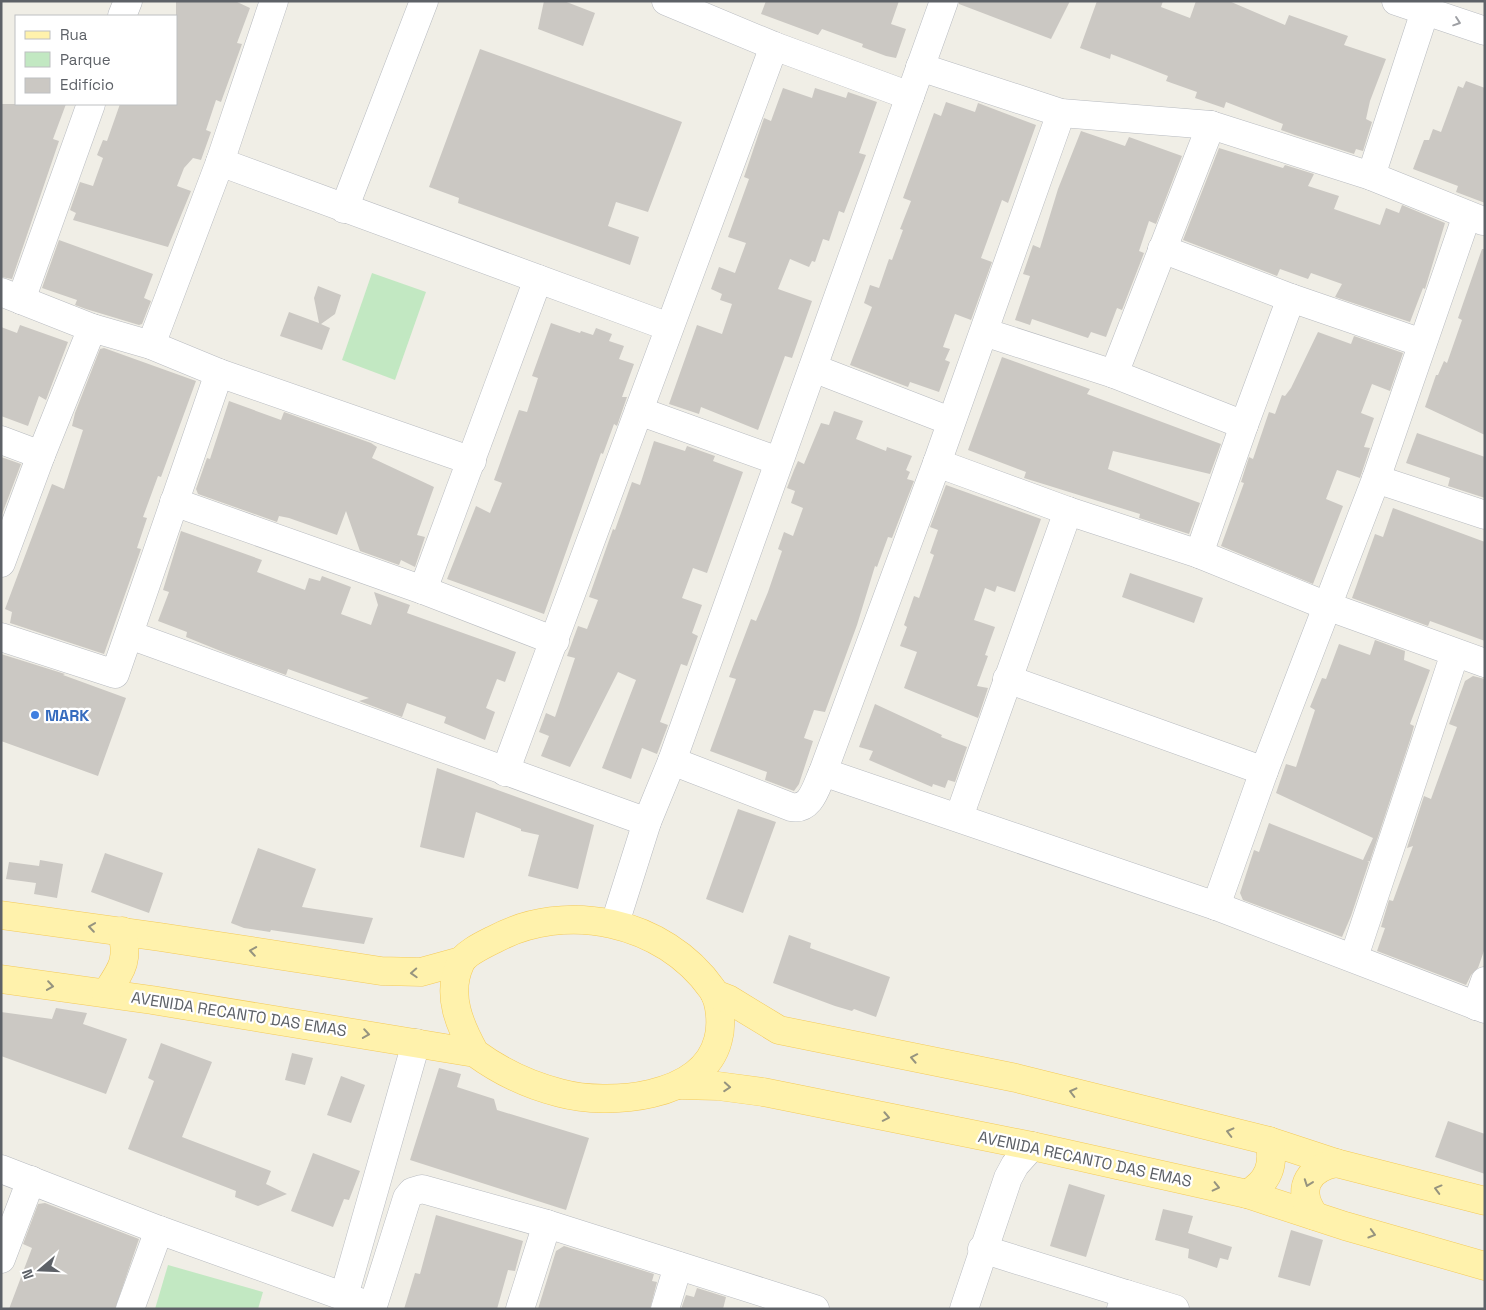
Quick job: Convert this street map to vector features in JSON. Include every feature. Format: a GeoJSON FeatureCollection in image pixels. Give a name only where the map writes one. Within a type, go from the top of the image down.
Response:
{"type":"FeatureCollection","features":[{"type":"Feature","properties":{"kind":"main road"},"geometry":{"type":"LineString","coordinates":[[1,915],[122,931],[381,971],[420,972],[461,961],[484,944],[519,928],[548,921],[573,920],[615,923],[654,939],[676,951],[701,974],[715,994],[721,1026],[717,1043],[701,1069],[678,1085],[630,1098],[561,1094],[521,1081],[475,1053],[462,1029],[456,1011],[454,987],[461,961]]}},
{"type":"Feature","properties":{"kind":"main road"},"geometry":{"type":"LineString","coordinates":[[106,993],[125,963],[125,944],[122,931]]}},
{"type":"Feature","properties":{"kind":"main road","name":"AVENIDA RECANTO DAS EMAS"},"geometry":{"type":"LineString","coordinates":[[1,979],[106,993],[475,1053]]}},
{"type":"Feature","properties":{"kind":"main road"},"geometry":{"type":"LineString","coordinates":[[715,994],[728,999],[779,1030],[1016,1078],[1268,1141],[1336,1162],[1485,1201]]}},
{"type":"Feature","properties":{"kind":"main road","name":"AVENIDA RECANTO DAS EMAS"},"geometry":{"type":"LineString","coordinates":[[678,1085],[727,1087],[763,1092],[1032,1146],[1247,1194],[1485,1266]]}},
{"type":"Feature","properties":{"kind":"main road"},"geometry":{"type":"LineString","coordinates":[[1247,1194],[1259,1187],[1267,1176],[1271,1163],[1268,1141]]}},
{"type":"Feature","properties":{"kind":"main road"},"geometry":{"type":"LineString","coordinates":[[1315,1216],[1309,1208],[1305,1197],[1306,1186],[1312,1174],[1322,1165],[1336,1162]]}},
{"type":"Feature","properties":{"kind":"street"},"geometry":{"type":"LineString","coordinates":[[122,15],[128,1]]}},
{"type":"Feature","properties":{"kind":"street"},"geometry":{"type":"LineString","coordinates":[[151,345],[220,162],[274,1]]}},
{"type":"Feature","properties":{"kind":"street"},"geometry":{"type":"LineString","coordinates":[[344,209],[424,1]]}},
{"type":"Feature","properties":{"kind":"street"},"geometry":{"type":"LineString","coordinates":[[666,1],[774,46],[910,96]]}},
{"type":"Feature","properties":{"kind":"street"},"geometry":{"type":"LineString","coordinates":[[615,923],[647,822],[672,761],[944,1]]}},
{"type":"Feature","properties":{"kind":"street"},"geometry":{"type":"LineString","coordinates":[[1396,1],[1485,31]]}},
{"type":"Feature","properties":{"kind":"street"},"geometry":{"type":"LineString","coordinates":[[1370,176],[1425,10]]}},
{"type":"Feature","properties":{"kind":"street"},"geometry":{"type":"LineString","coordinates":[[505,772],[774,46]]}},
{"type":"Feature","properties":{"kind":"street"},"geometry":{"type":"LineString","coordinates":[[920,67],[1061,113],[1211,125],[1370,176],[1476,218],[1422,343],[1376,479],[1264,771],[1216,906]]}},
{"type":"Feature","properties":{"kind":"street"},"geometry":{"type":"LineString","coordinates":[[91,105],[11,296],[92,328],[151,345],[219,372],[472,461]]}},
{"type":"Feature","properties":{"kind":"street"},"geometry":{"type":"LineString","coordinates":[[672,761],[797,808],[809,802],[823,772],[937,463],[950,421],[984,332],[1061,113]]}},
{"type":"Feature","properties":{"kind":"street"},"geometry":{"type":"LineString","coordinates":[[1114,374],[1211,125]]}},
{"type":"Feature","properties":{"kind":"street"},"geometry":{"type":"LineString","coordinates":[[220,162],[669,327]]}},
{"type":"Feature","properties":{"kind":"street"},"geometry":{"type":"LineString","coordinates":[[1162,250],[1291,298],[1422,343]]}},
{"type":"Feature","properties":{"kind":"street"},"geometry":{"type":"LineString","coordinates":[[423,590],[538,279]]}},
{"type":"Feature","properties":{"kind":"street"},"geometry":{"type":"LineString","coordinates":[[1199,554],[1291,298]]}},
{"type":"Feature","properties":{"kind":"street"},"geometry":{"type":"LineString","coordinates":[[1,563],[41,455],[92,328]]}},
{"type":"Feature","properties":{"kind":"street"},"geometry":{"type":"LineString","coordinates":[[984,332],[1114,374],[1244,425]]}},
{"type":"Feature","properties":{"kind":"street"},"geometry":{"type":"LineString","coordinates":[[813,368],[950,421]]}},
{"type":"Feature","properties":{"kind":"street"},"geometry":{"type":"LineString","coordinates":[[1,637],[115,674],[219,372]]}},
{"type":"Feature","properties":{"kind":"street"},"geometry":{"type":"LineString","coordinates":[[640,411],[778,461]]}},
{"type":"Feature","properties":{"kind":"street"},"geometry":{"type":"LineString","coordinates":[[1,440],[41,455]]}},
{"type":"Feature","properties":{"kind":"street"},"geometry":{"type":"LineString","coordinates":[[937,463],[1068,512],[1199,554],[1327,606],[1485,663]]}},
{"type":"Feature","properties":{"kind":"street"},"geometry":{"type":"LineString","coordinates":[[1376,479],[1485,515]]}},
{"type":"Feature","properties":{"kind":"street"},"geometry":{"type":"LineString","coordinates":[[174,502],[423,590],[555,641]]}},
{"type":"Feature","properties":{"kind":"street"},"geometry":{"type":"LineString","coordinates":[[959,816],[1068,512]]}},
{"type":"Feature","properties":{"kind":"street"},"geometry":{"type":"LineString","coordinates":[[130,635],[647,822]]}},
{"type":"Feature","properties":{"kind":"street"},"geometry":{"type":"LineString","coordinates":[[1354,958],[1455,653]]}},
{"type":"Feature","properties":{"kind":"street"},"geometry":{"type":"LineString","coordinates":[[1007,679],[1264,771]]}},
{"type":"Feature","properties":{"kind":"street"},"geometry":{"type":"LineString","coordinates":[[823,772],[959,816],[1216,906],[1354,958],[1482,999]]}},
{"type":"Feature","properties":{"kind":"street"},"geometry":{"type":"LineString","coordinates":[[344,1296],[416,1043]]}},
{"type":"Feature","properties":{"kind":"street"},"geometry":{"type":"LineString","coordinates":[[1002,1140],[1006,1152],[1008,1178]]}},
{"type":"Feature","properties":{"kind":"street"},"geometry":{"type":"LineString","coordinates":[[964,1309],[982,1249],[1008,1178],[1015,1165],[1032,1146]]}},
{"type":"Feature","properties":{"kind":"street"},"geometry":{"type":"LineString","coordinates":[[1,1169],[159,1230],[344,1296],[372,1308],[407,1198],[416,1190],[429,1190],[547,1224],[811,1308]]}},
{"type":"Feature","properties":{"kind":"street"},"geometry":{"type":"LineString","coordinates":[[1,1259],[31,1180]]}},
{"type":"Feature","properties":{"kind":"street"},"geometry":{"type":"LineString","coordinates":[[520,1309],[547,1224]]}},
{"type":"Feature","properties":{"kind":"street"},"geometry":{"type":"LineString","coordinates":[[130,1309],[159,1230]]}},
{"type":"Feature","properties":{"kind":"street"},"geometry":{"type":"LineString","coordinates":[[982,1249],[1123,1301],[1175,1309]]}},
{"type":"Feature","properties":{"kind":"street"},"geometry":{"type":"LineString","coordinates":[[665,1309],[678,1266]]}},
{"type":"Feature","properties":{"kind":"green space"},"geometry":{"type":"Polygon","coordinates":[[[372,273],[426,292],[395,380],[342,360],[372,273]]]}},
{"type":"Feature","properties":{"kind":"green space"},"geometry":{"type":"Polygon","coordinates":[[[168,1265],[263,1292],[258,1309],[155,1309],[168,1265]]]}},
{"type":"Feature","properties":{"kind":"building"},"geometry":{"type":"Polygon","coordinates":[[[176,1],[235,1],[250,8],[237,43],[242,44],[221,102],[216,100],[206,130],[211,132],[201,160],[193,158],[184,168],[177,186],[191,191],[168,247],[73,220],[76,213],[70,210],[80,182],[93,186],[103,158],[97,155],[103,140],[107,141],[120,105],[178,105],[178,15],[176,15],[176,1]]]}},
{"type":"Feature","properties":{"kind":"building"},"geometry":{"type":"Polygon","coordinates":[[[544,1],[564,1],[595,13],[583,46],[538,29],[544,1]]]}},
{"type":"Feature","properties":{"kind":"building"},"geometry":{"type":"Polygon","coordinates":[[[766,1],[899,1],[891,24],[906,29],[896,58],[886,56],[862,47],[863,44],[822,29],[818,35],[761,14],[766,1]]]}},
{"type":"Feature","properties":{"kind":"building"},"geometry":{"type":"Polygon","coordinates":[[[959,1],[1070,1],[1051,39],[959,4],[959,1]]]}},
{"type":"Feature","properties":{"kind":"building"},"geometry":{"type":"Polygon","coordinates":[[[1097,1],[1163,1],[1161,7],[1190,18],[1196,1],[1229,1],[1285,25],[1289,15],[1348,36],[1344,45],[1386,59],[1370,101],[1366,119],[1372,122],[1363,151],[1356,149],[1354,154],[1281,130],[1283,124],[1226,102],[1224,108],[1195,98],[1197,92],[1166,81],[1168,76],[1111,54],[1110,59],[1080,48],[1097,1]]]}},
{"type":"Feature","properties":{"kind":"building"},"geometry":{"type":"Polygon","coordinates":[[[480,49],[682,122],[648,212],[616,202],[608,226],[639,237],[630,265],[458,203],[459,198],[429,187],[480,49]]]}},
{"type":"Feature","properties":{"kind":"building"},"geometry":{"type":"Polygon","coordinates":[[[1466,81],[1485,88],[1485,203],[1456,192],[1458,186],[1413,169],[1424,140],[1429,140],[1433,129],[1441,132],[1458,86],[1463,88],[1466,81]]]}},
{"type":"Feature","properties":{"kind":"building"},"geometry":{"type":"Polygon","coordinates":[[[783,88],[812,98],[815,88],[846,98],[848,92],[877,102],[859,153],[866,155],[844,213],[839,211],[829,241],[823,239],[815,262],[812,261],[809,267],[790,259],[778,289],[812,301],[792,358],[785,356],[758,430],[701,407],[699,414],[669,404],[697,325],[722,334],[732,304],[720,300],[722,294],[711,289],[719,267],[735,273],[746,243],[728,237],[749,179],[744,177],[764,118],[771,121],[783,88]]]}},
{"type":"Feature","properties":{"kind":"building"},"geometry":{"type":"Polygon","coordinates":[[[946,102],[975,112],[978,103],[1036,125],[1008,203],[1002,200],[981,258],[992,262],[971,320],[955,314],[943,347],[950,349],[945,360],[950,362],[939,392],[910,382],[908,387],[850,365],[872,307],[864,303],[870,285],[879,288],[889,259],[892,260],[903,230],[900,229],[911,201],[903,198],[934,113],[941,116],[946,102]]]}},
{"type":"Feature","properties":{"kind":"building"},"geometry":{"type":"Polygon","coordinates":[[[1,104],[66,105],[53,139],[59,141],[12,279],[1,277],[1,104]]]}},
{"type":"Feature","properties":{"kind":"building"},"geometry":{"type":"Polygon","coordinates":[[[1081,131],[1125,146],[1129,137],[1182,156],[1156,224],[1149,221],[1139,251],[1144,253],[1122,310],[1117,308],[1106,337],[1091,332],[1088,338],[1032,319],[1030,325],[1015,320],[1030,276],[1023,274],[1033,245],[1040,248],[1058,189],[1081,131]]]}},
{"type":"Feature","properties":{"kind":"building"},"geometry":{"type":"Polygon","coordinates":[[[1219,148],[1283,168],[1285,165],[1314,174],[1308,186],[1339,196],[1334,209],[1380,225],[1386,208],[1399,213],[1402,205],[1445,223],[1425,289],[1423,288],[1410,322],[1335,297],[1342,284],[1311,273],[1308,279],[1280,269],[1277,276],[1183,240],[1219,148]]]}},
{"type":"Feature","properties":{"kind":"building"},"geometry":{"type":"Polygon","coordinates":[[[59,240],[153,274],[144,298],[151,301],[142,324],[139,325],[86,309],[75,305],[77,300],[42,288],[59,240]]]}},
{"type":"Feature","properties":{"kind":"building"},"geometry":{"type":"Polygon","coordinates":[[[1482,249],[1485,249],[1485,435],[1425,407],[1436,375],[1438,375],[1444,361],[1447,363],[1462,320],[1458,318],[1482,249]]]}},
{"type":"Feature","properties":{"kind":"building"},"geometry":{"type":"Polygon","coordinates":[[[318,286],[341,295],[335,314],[321,324],[330,328],[322,350],[280,336],[289,312],[319,323],[314,298],[318,286]]]}},
{"type":"Feature","properties":{"kind":"building"},"geometry":{"type":"Polygon","coordinates":[[[551,323],[580,333],[581,331],[593,335],[596,328],[612,334],[609,341],[624,346],[619,359],[634,364],[622,397],[627,397],[617,426],[614,424],[603,454],[601,453],[544,614],[447,579],[476,506],[490,513],[502,483],[494,480],[519,410],[527,412],[538,378],[532,376],[551,323]]]}},
{"type":"Feature","properties":{"kind":"building"},"geometry":{"type":"Polygon","coordinates":[[[20,325],[68,342],[46,400],[39,396],[28,426],[1,416],[1,327],[17,333],[20,325]]]}},
{"type":"Feature","properties":{"kind":"building"},"geometry":{"type":"Polygon","coordinates":[[[1318,332],[1351,344],[1354,336],[1403,353],[1390,391],[1372,384],[1361,413],[1374,418],[1364,447],[1370,448],[1360,478],[1337,470],[1326,499],[1343,506],[1313,584],[1221,546],[1244,483],[1241,482],[1249,457],[1253,459],[1269,412],[1275,414],[1282,395],[1285,396],[1291,388],[1318,332]]]}},
{"type":"Feature","properties":{"kind":"building"},"geometry":{"type":"Polygon","coordinates":[[[104,348],[196,381],[161,477],[158,476],[143,517],[147,518],[137,548],[141,549],[104,654],[10,623],[12,612],[5,609],[52,484],[64,489],[83,430],[72,426],[75,413],[100,349],[104,348]]]}},
{"type":"Feature","properties":{"kind":"building"},"geometry":{"type":"Polygon","coordinates":[[[1002,357],[1090,389],[1087,394],[1221,444],[1210,474],[1113,451],[1108,469],[1200,503],[1189,534],[1139,518],[1140,514],[1024,478],[1026,472],[968,450],[1002,357]]]}},
{"type":"Feature","properties":{"kind":"building"},"geometry":{"type":"Polygon","coordinates":[[[229,401],[281,420],[284,412],[371,443],[377,447],[372,458],[434,487],[417,535],[425,537],[415,567],[401,560],[399,565],[360,551],[346,511],[337,535],[289,518],[279,516],[277,522],[198,494],[196,489],[207,458],[210,459],[229,401]]]}},
{"type":"Feature","properties":{"kind":"building"},"geometry":{"type":"Polygon","coordinates":[[[834,411],[863,421],[856,439],[886,451],[887,447],[912,456],[906,470],[910,472],[907,479],[914,481],[892,538],[888,537],[877,567],[875,566],[857,625],[825,712],[814,710],[804,738],[813,741],[799,784],[794,791],[765,780],[767,772],[710,751],[736,679],[729,677],[751,619],[756,621],[768,592],[782,551],[778,549],[784,532],[793,536],[803,508],[791,503],[795,491],[787,488],[798,461],[804,464],[821,423],[829,425],[834,411]]]}},
{"type":"Feature","properties":{"kind":"building"},"geometry":{"type":"Polygon","coordinates":[[[1417,433],[1485,457],[1485,498],[1448,486],[1450,478],[1406,463],[1417,433]]]}},
{"type":"Feature","properties":{"kind":"building"},"geometry":{"type":"Polygon","coordinates":[[[654,441],[685,451],[687,446],[715,456],[713,461],[743,472],[707,573],[693,568],[682,598],[702,605],[692,633],[698,636],[687,666],[681,664],[660,722],[668,725],[657,754],[642,748],[631,779],[602,768],[636,680],[618,672],[570,767],[541,756],[549,736],[539,732],[546,713],[555,717],[575,658],[567,656],[578,626],[587,629],[598,600],[589,597],[613,529],[615,530],[632,482],[640,485],[654,441]]]}},
{"type":"Feature","properties":{"kind":"building"},"geometry":{"type":"Polygon","coordinates":[[[1,457],[21,464],[1,517],[1,457]]]}},
{"type":"Feature","properties":{"kind":"building"},"geometry":{"type":"Polygon","coordinates":[[[946,485],[1041,519],[1015,592],[997,586],[995,592],[985,588],[974,620],[995,627],[985,655],[988,656],[977,686],[988,688],[978,718],[904,688],[917,652],[900,646],[907,627],[904,625],[914,596],[919,598],[934,555],[930,553],[938,530],[930,527],[946,485]]]}},
{"type":"Feature","properties":{"kind":"building"},"geometry":{"type":"Polygon","coordinates":[[[1393,508],[1485,542],[1485,641],[1430,621],[1428,626],[1352,598],[1375,534],[1383,537],[1393,508]]]}},
{"type":"Feature","properties":{"kind":"building"},"geometry":{"type":"Polygon","coordinates":[[[181,531],[262,560],[257,572],[305,590],[309,578],[320,581],[322,576],[351,587],[341,614],[371,625],[378,605],[374,592],[410,605],[407,613],[516,652],[505,682],[497,679],[486,708],[495,712],[485,740],[444,723],[446,717],[407,703],[402,717],[359,701],[369,698],[288,669],[286,675],[228,654],[186,637],[187,632],[158,621],[169,592],[163,590],[181,531]]]}},
{"type":"Feature","properties":{"kind":"building"},"geometry":{"type":"Polygon","coordinates":[[[1130,573],[1203,598],[1194,623],[1122,597],[1130,573]]]}},
{"type":"Feature","properties":{"kind":"building"},"geometry":{"type":"Polygon","coordinates":[[[1375,640],[1405,651],[1404,660],[1430,670],[1410,724],[1414,726],[1411,737],[1370,861],[1367,862],[1369,862],[1342,937],[1243,900],[1240,893],[1254,850],[1259,852],[1269,823],[1363,860],[1373,838],[1276,793],[1286,764],[1296,767],[1315,710],[1310,707],[1322,678],[1326,679],[1339,644],[1370,655],[1375,640]]]}},
{"type":"Feature","properties":{"kind":"building"},"geometry":{"type":"Polygon","coordinates":[[[1,654],[65,674],[63,675],[126,698],[98,776],[1,741],[1,654]]]}},
{"type":"Feature","properties":{"kind":"building"},"geometry":{"type":"Polygon","coordinates":[[[1473,676],[1485,679],[1485,948],[1478,968],[1471,975],[1466,985],[1377,951],[1385,928],[1381,927],[1389,900],[1393,901],[1413,846],[1407,848],[1424,796],[1431,799],[1457,727],[1449,724],[1465,681],[1473,676]]]}},
{"type":"Feature","properties":{"kind":"building"},"geometry":{"type":"Polygon","coordinates":[[[875,704],[942,735],[941,737],[967,747],[955,782],[948,780],[945,788],[933,784],[932,787],[869,760],[873,751],[859,747],[875,704]]]}},
{"type":"Feature","properties":{"kind":"building"},"geometry":{"type":"Polygon","coordinates":[[[437,768],[594,825],[578,889],[528,876],[539,835],[521,831],[521,829],[476,812],[464,858],[420,847],[437,768]]]}},
{"type":"Feature","properties":{"kind":"building"},"geometry":{"type":"Polygon","coordinates":[[[738,809],[776,822],[743,913],[706,899],[738,809]]]}},
{"type":"Feature","properties":{"kind":"building"},"geometry":{"type":"Polygon","coordinates":[[[258,848],[316,869],[302,907],[373,918],[364,944],[271,930],[270,932],[244,928],[231,923],[258,848]]]}},
{"type":"Feature","properties":{"kind":"building"},"geometry":{"type":"Polygon","coordinates":[[[105,853],[163,873],[149,913],[91,892],[105,853]]]}},
{"type":"Feature","properties":{"kind":"building"},"geometry":{"type":"Polygon","coordinates":[[[40,860],[63,864],[57,898],[34,894],[36,883],[6,879],[9,862],[39,866],[40,860]]]}},
{"type":"Feature","properties":{"kind":"building"},"geometry":{"type":"Polygon","coordinates":[[[789,935],[811,943],[810,948],[890,977],[876,1017],[854,1009],[852,1011],[835,1006],[773,983],[789,935]]]}},
{"type":"Feature","properties":{"kind":"building"},"geometry":{"type":"Polygon","coordinates":[[[56,1008],[87,1013],[83,1024],[127,1039],[106,1094],[1,1056],[1,1012],[52,1019],[56,1008]]]}},
{"type":"Feature","properties":{"kind":"building"},"geometry":{"type":"Polygon","coordinates":[[[161,1043],[212,1062],[182,1137],[271,1171],[266,1184],[287,1194],[258,1206],[235,1197],[236,1191],[128,1149],[154,1081],[148,1078],[161,1043]]]}},
{"type":"Feature","properties":{"kind":"building"},"geometry":{"type":"Polygon","coordinates":[[[292,1053],[313,1058],[305,1085],[285,1080],[292,1053]]]}},
{"type":"Feature","properties":{"kind":"building"},"geometry":{"type":"Polygon","coordinates":[[[439,1068],[461,1074],[457,1087],[494,1099],[497,1110],[589,1138],[566,1210],[410,1160],[439,1068]]]}},
{"type":"Feature","properties":{"kind":"building"},"geometry":{"type":"Polygon","coordinates":[[[341,1076],[365,1085],[351,1123],[327,1115],[341,1076]]]}},
{"type":"Feature","properties":{"kind":"building"},"geometry":{"type":"Polygon","coordinates":[[[1448,1121],[1485,1134],[1485,1174],[1435,1157],[1448,1121]]]}},
{"type":"Feature","properties":{"kind":"building"},"geometry":{"type":"Polygon","coordinates":[[[313,1153],[360,1171],[349,1200],[344,1199],[333,1227],[291,1211],[313,1153]]]}},
{"type":"Feature","properties":{"kind":"building"},"geometry":{"type":"Polygon","coordinates":[[[1069,1184],[1105,1195],[1086,1257],[1050,1246],[1069,1184]]]}},
{"type":"Feature","properties":{"kind":"building"},"geometry":{"type":"Polygon","coordinates":[[[45,1203],[139,1239],[115,1309],[9,1309],[32,1248],[23,1244],[38,1204],[45,1203]]]}},
{"type":"Feature","properties":{"kind":"building"},"geometry":{"type":"Polygon","coordinates":[[[1163,1209],[1193,1216],[1188,1233],[1232,1247],[1228,1260],[1220,1258],[1217,1268],[1188,1258],[1189,1249],[1155,1240],[1163,1209]]]}},
{"type":"Feature","properties":{"kind":"building"},"geometry":{"type":"Polygon","coordinates":[[[436,1215],[523,1241],[515,1271],[508,1270],[497,1309],[404,1309],[415,1273],[420,1274],[436,1215]]]}},
{"type":"Feature","properties":{"kind":"building"},"geometry":{"type":"Polygon","coordinates":[[[1291,1230],[1323,1240],[1310,1286],[1278,1277],[1291,1230]]]}},
{"type":"Feature","properties":{"kind":"building"},"geometry":{"type":"Polygon","coordinates":[[[564,1246],[654,1274],[652,1281],[657,1282],[650,1309],[538,1309],[556,1251],[564,1246]]]}},
{"type":"Feature","properties":{"kind":"building"},"geometry":{"type":"Polygon","coordinates":[[[697,1288],[726,1297],[723,1309],[681,1309],[686,1295],[694,1297],[697,1288]]]}},
{"type":"Feature","properties":{"kind":"place","name":"MARK"},"geometry":{"type":"Point","coordinates":[35,715]}}]}
